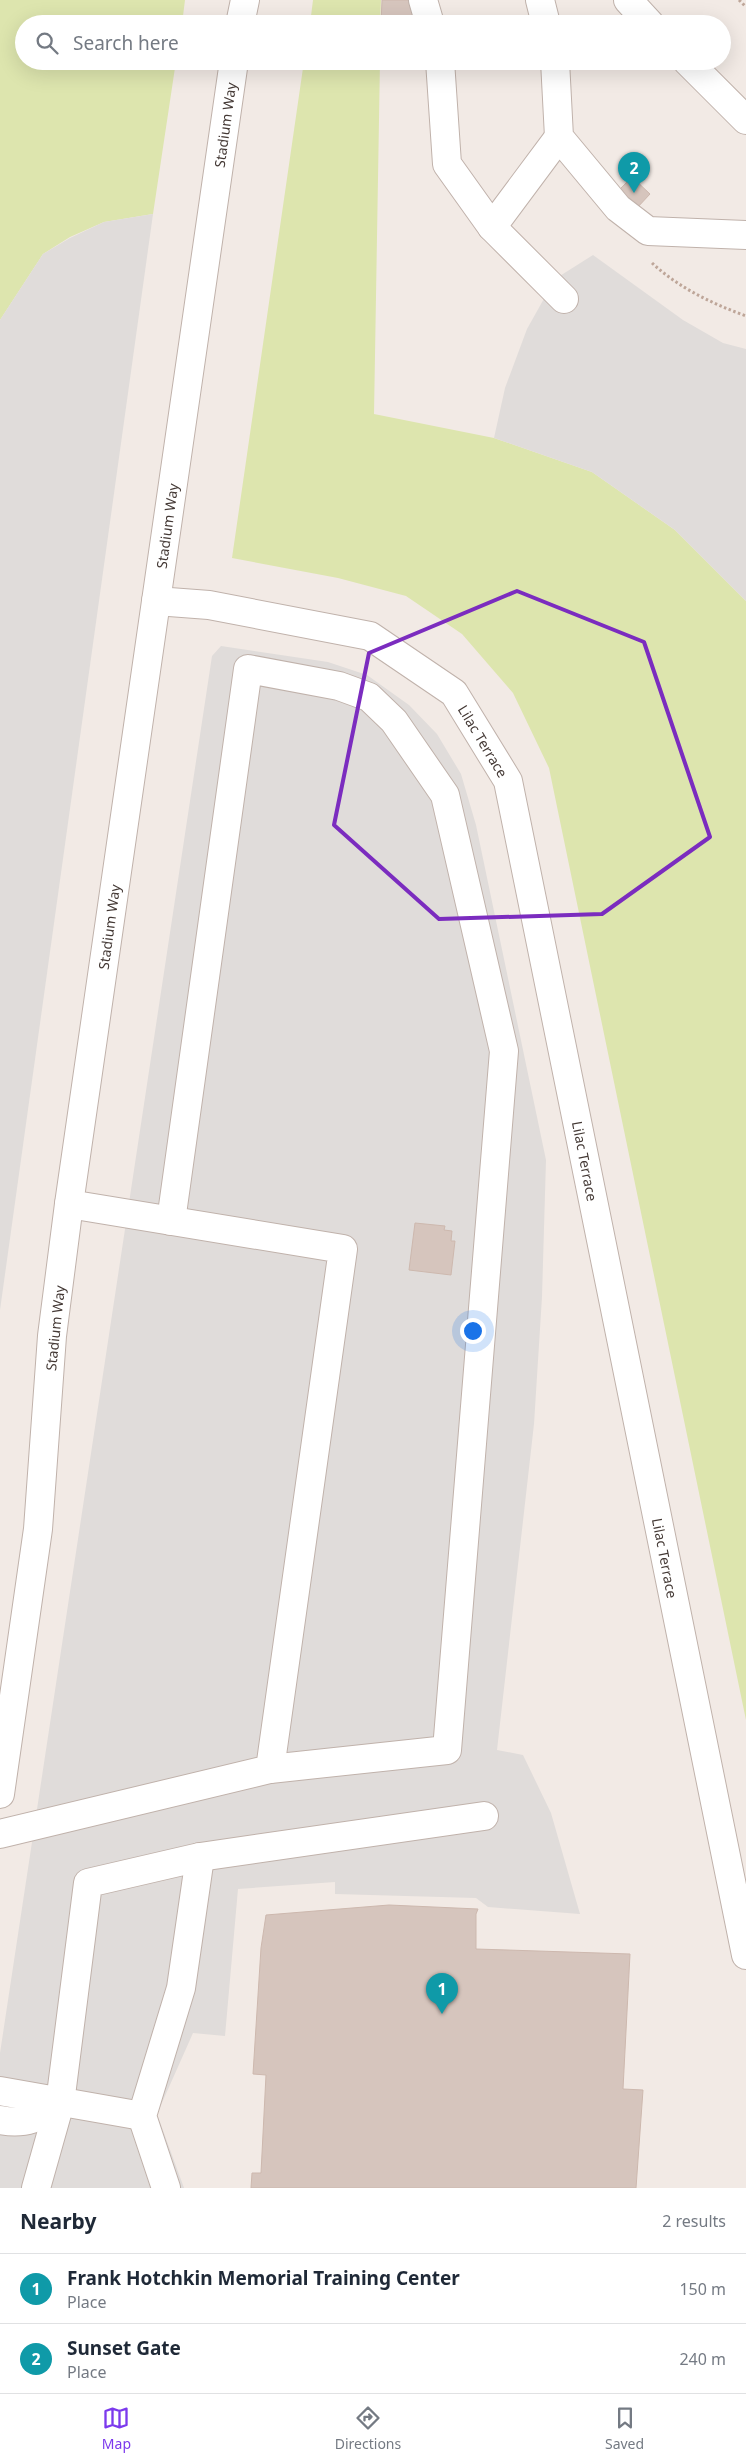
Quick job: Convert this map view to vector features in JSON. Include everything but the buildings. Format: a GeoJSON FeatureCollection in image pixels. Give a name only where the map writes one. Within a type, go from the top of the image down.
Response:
{"type":"FeatureCollection","features":[{"type":"Feature","properties":{"kind":"street"},"geometry":{"type":"LineString","coordinates":[[242,15],[245,0]]}},
{"type":"Feature","properties":{"kind":"street"},"geometry":{"type":"LineString","coordinates":[[423,0],[427,15]]}},
{"type":"Feature","properties":{"kind":"street"},"geometry":{"type":"LineString","coordinates":[[540,0],[544,15]]}},
{"type":"Feature","properties":{"kind":"street"},"geometry":{"type":"LineString","coordinates":[[628,0],[642,15]]}},
{"type":"Feature","properties":{"kind":"street","name":"Stadium Way"},"geometry":{"type":"LineString","coordinates":[[0,1794],[38,1529],[52,1336],[68,1204],[233,70]]}},
{"type":"Feature","properties":{"kind":"street"},"geometry":{"type":"LineString","coordinates":[[441,70],[447,164],[492,227],[564,299]]}},
{"type":"Feature","properties":{"kind":"street"},"geometry":{"type":"LineString","coordinates":[[556,70],[560,137],[618,208],[648,231],[746,235]]}},
{"type":"Feature","properties":{"kind":"street"},"geometry":{"type":"LineString","coordinates":[[696,70],[746,120]]}},
{"type":"Feature","properties":{"kind":"street"},"geometry":{"type":"LineString","coordinates":[[492,227],[560,137]]}},
{"type":"Feature","properties":{"kind":"street","name":"Lilac Terrace"},"geometry":{"type":"LineString","coordinates":[[156,601],[209,605],[370,636],[454,693],[508,781],[746,1955]]}},
{"type":"Feature","properties":{"kind":"street"},"geometry":{"type":"LineString","coordinates":[[0,1834],[270,1770],[447,1750],[504,1051],[445,795],[394,721],[369,696],[339,686],[248,669],[171,1221]]}},
{"type":"Feature","properties":{"kind":"street"},"geometry":{"type":"LineString","coordinates":[[68,1204],[343,1249],[270,1770]]}},
{"type":"Feature","properties":{"kind":"street"},"geometry":{"type":"LineString","coordinates":[[36,2188],[60,2103],[88,1883],[200,1858],[484,1816]]}},
{"type":"Feature","properties":{"kind":"street"},"geometry":{"type":"LineString","coordinates":[[166,2188],[142,2116],[181,1988],[200,1858]]}},
{"type":"Feature","properties":{"kind":"street"},"geometry":{"type":"LineString","coordinates":[[0,2091],[142,2116]]}},
{"type":"Feature","properties":{"kind":"street"},"geometry":{"type":"LineString","coordinates":[[0,2120],[17,2124],[44,2114],[60,2103]]}},
{"type":"Feature","properties":{"kind":"path"},"geometry":{"type":"LineString","coordinates":[[739,0],[746,7]]}},
{"type":"Feature","properties":{"kind":"highlighted area"},"geometry":{"type":"Polygon","coordinates":[[[517,591],[644,642],[710,837],[602,914],[439,919],[334,825],[369,653],[517,591]]]}},
{"type":"Feature","properties":{"kind":"green space"},"geometry":{"type":"Polygon","coordinates":[[[0,0],[185,0],[183,15],[15,15],[15,70],[175,70],[153,214],[104,222],[70,237],[43,254],[0,320],[0,0]]]}},
{"type":"Feature","properties":{"kind":"green space"},"geometry":{"type":"Polygon","coordinates":[[[313,0],[381,0],[380,15],[311,15],[313,0]]]}},
{"type":"Feature","properties":{"kind":"green space"},"geometry":{"type":"Polygon","coordinates":[[[303,70],[380,70],[374,414],[494,438],[592,472],[675,530],[746,601],[746,1720],[549,768],[513,693],[462,634],[406,596],[338,578],[232,558],[303,70]]]}},
{"type":"Feature","properties":{"kind":"shaded area"},"geometry":{"type":"Polygon","coordinates":[[[153,214],[0,1310],[0,320],[43,254],[70,238],[104,222],[153,214]]]}},
{"type":"Feature","properties":{"kind":"shaded area"},"geometry":{"type":"Polygon","coordinates":[[[593,255],[683,320],[723,343],[746,349],[746,601],[675,530],[592,472],[494,438],[505,388],[527,329],[555,279],[593,255]]]}},
{"type":"Feature","properties":{"kind":"shaded area"},"geometry":{"type":"Polygon","coordinates":[[[221,646],[328,662],[367,675],[409,705],[437,734],[461,774],[476,825],[546,1160],[542,1297],[534,1424],[497,1750],[523,1755],[551,1813],[580,1914],[488,1907],[476,1898],[335,1894],[335,1882],[238,1889],[225,2036],[193,2033],[157,2114],[184,2188],[0,2188],[0,2053],[212,656],[221,646]]]}},
{"type":"Feature","properties":{"kind":"place","name":"Sunset Gate"},"geometry":{"type":"Point","coordinates":[634,193]}},
{"type":"Feature","properties":{"kind":"place","name":"Frank Hotchkin Memorial Training Center"},"geometry":{"type":"Point","coordinates":[442,2014]}}]}
